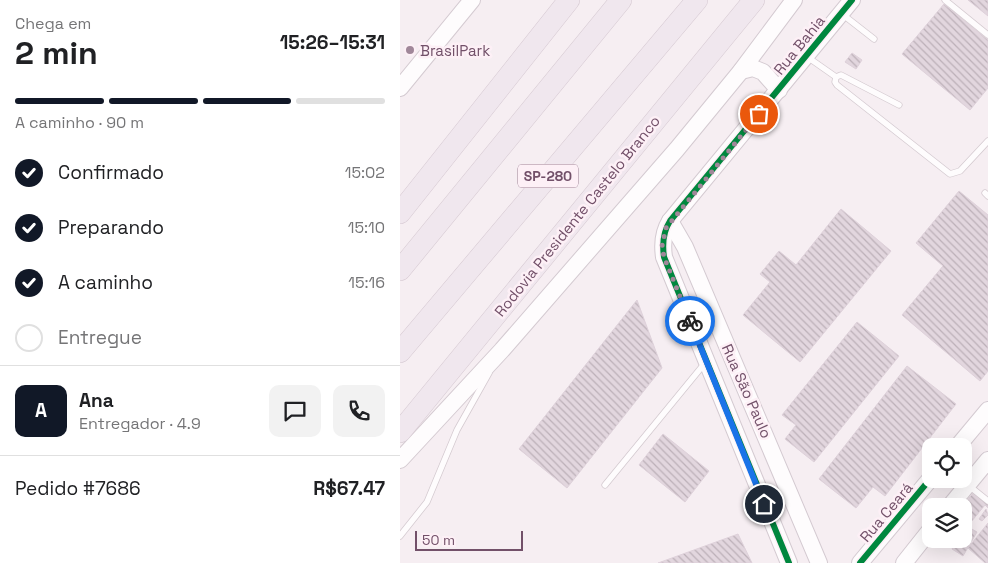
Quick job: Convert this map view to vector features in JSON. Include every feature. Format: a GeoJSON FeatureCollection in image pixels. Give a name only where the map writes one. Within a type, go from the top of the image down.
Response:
{"type":"FeatureCollection","features":[{"type":"Feature","properties":{"kind":"highway"},"geometry":{"type":"LineString","coordinates":[[400,213],[569,0]]}},
{"type":"Feature","properties":{"kind":"highway"},"geometry":{"type":"LineString","coordinates":[[400,270],[621,0]]}},
{"type":"Feature","properties":{"kind":"highway","name":"SP-280"},"geometry":{"type":"LineString","coordinates":[[400,352],[697,0]]}},
{"type":"Feature","properties":{"kind":"highway","name":"Rodovia Presidente Castelo Branco"},"geometry":{"type":"LineString","coordinates":[[400,432],[754,0]]}},
{"type":"Feature","properties":{"kind":"street"},"geometry":{"type":"LineString","coordinates":[[400,88],[472,0]]}},
{"type":"Feature","properties":{"kind":"street"},"geometry":{"type":"LineString","coordinates":[[400,460],[502,350],[677,149],[741,71],[794,0]]}},
{"type":"Feature","properties":{"kind":"street","name":"Rua Bahia"},"geometry":{"type":"LineString","coordinates":[[673,279],[664,257],[663,238],[670,221],[852,0]]}},
{"type":"Feature","properties":{"kind":"street","name":"Rua Bahia"},"geometry":{"type":"LineString","coordinates":[[741,71],[753,68],[764,72],[779,90]]}},
{"type":"Feature","properties":{"kind":"street","name":"Rua São Paulo"},"geometry":{"type":"LineString","coordinates":[[670,221],[685,247],[819,563]]}},
{"type":"Feature","properties":{"kind":"street"},"geometry":{"type":"LineString","coordinates":[[664,257],[685,247]]}},
{"type":"Feature","properties":{"kind":"street","name":"Rua São Paulo"},"geometry":{"type":"LineString","coordinates":[[673,279],[789,563]]}},
{"type":"Feature","properties":{"kind":"street"},"geometry":{"type":"LineString","coordinates":[[965,438],[988,410]]}},
{"type":"Feature","properties":{"kind":"street"},"geometry":{"type":"LineString","coordinates":[[972,479],[988,460]]}},
{"type":"Feature","properties":{"kind":"street","name":"Rua Ceará"},"geometry":{"type":"LineString","coordinates":[[860,563],[923,488]]}},
{"type":"Feature","properties":{"kind":"street"},"geometry":{"type":"LineString","coordinates":[[957,498],[965,488]]}},
{"type":"Feature","properties":{"kind":"street"},"geometry":{"type":"LineString","coordinates":[[779,539],[804,526]]}},
{"type":"Feature","properties":{"kind":"street"},"geometry":{"type":"LineString","coordinates":[[904,563],[922,540]]}},
{"type":"Feature","properties":{"kind":"lane"},"geometry":{"type":"LineString","coordinates":[[945,0],[988,35]]}},
{"type":"Feature","properties":{"kind":"lane"},"geometry":{"type":"LineString","coordinates":[[841,13],[874,39]]}},
{"type":"Feature","properties":{"kind":"lane"},"geometry":{"type":"LineString","coordinates":[[806,55],[836,77]]}},
{"type":"Feature","properties":{"kind":"lane"},"geometry":{"type":"LineString","coordinates":[[836,77],[841,75],[899,105]]}},
{"type":"Feature","properties":{"kind":"lane"},"geometry":{"type":"LineString","coordinates":[[836,77],[835,82],[837,85],[950,174],[960,171],[988,141]]}},
{"type":"Feature","properties":{"kind":"lane"},"geometry":{"type":"LineString","coordinates":[[400,536],[427,502],[457,430],[502,350]]}},
{"type":"Feature","properties":{"kind":"lane"},"geometry":{"type":"LineString","coordinates":[[605,485],[706,362]]}},
{"type":"Feature","properties":{"kind":"lane"},"geometry":{"type":"LineString","coordinates":[[972,487],[988,501]]}},
{"type":"Feature","properties":{"kind":"building"},"geometry":{"type":"Polygon","coordinates":[[[968,0],[988,0],[988,16],[968,0]]]}},
{"type":"Feature","properties":{"kind":"building"},"geometry":{"type":"Polygon","coordinates":[[[944,4],[988,40],[988,88],[970,110],[902,54],[944,4]]]}},
{"type":"Feature","properties":{"kind":"building"},"geometry":{"type":"Polygon","coordinates":[[[852,53],[862,60],[856,69],[845,62],[852,53]]]}},
{"type":"Feature","properties":{"kind":"building"},"geometry":{"type":"Polygon","coordinates":[[[959,191],[988,215],[988,371],[980,381],[902,315],[943,266],[916,243],[959,191]]]}},
{"type":"Feature","properties":{"kind":"building"},"geometry":{"type":"Polygon","coordinates":[[[841,209],[891,251],[800,362],[743,315],[770,282],[760,274],[779,251],[796,265],[841,209]]]}},
{"type":"Feature","properties":{"kind":"building"},"geometry":{"type":"Polygon","coordinates":[[[637,300],[662,368],[567,488],[519,449],[637,300]]]}},
{"type":"Feature","properties":{"kind":"building"},"geometry":{"type":"Polygon","coordinates":[[[857,322],[899,356],[814,462],[785,439],[796,425],[782,415],[857,322]]]}},
{"type":"Feature","properties":{"kind":"building"},"geometry":{"type":"Polygon","coordinates":[[[907,366],[956,404],[930,438],[922,438],[922,448],[885,496],[873,487],[856,508],[819,479],[907,366]]]}},
{"type":"Feature","properties":{"kind":"building"},"geometry":{"type":"Polygon","coordinates":[[[663,434],[709,471],[685,502],[639,465],[663,434]]]}},
{"type":"Feature","properties":{"kind":"building"},"geometry":{"type":"Polygon","coordinates":[[[974,492],[988,501],[988,508],[985,505],[972,521],[972,498],[969,498],[974,492]]]}},
{"type":"Feature","properties":{"kind":"building"},"geometry":{"type":"Polygon","coordinates":[[[986,509],[988,515],[982,521],[979,519],[986,509]]]}},
{"type":"Feature","properties":{"kind":"building"},"geometry":{"type":"Polygon","coordinates":[[[988,523],[988,563],[985,563],[968,548],[972,548],[972,543],[988,523]]]}},
{"type":"Feature","properties":{"kind":"building"},"geometry":{"type":"Polygon","coordinates":[[[972,529],[977,532],[972,541],[972,529]]]}},
{"type":"Feature","properties":{"kind":"building"},"geometry":{"type":"Polygon","coordinates":[[[738,534],[752,563],[658,563],[738,534]]]}},
{"type":"Feature","properties":{"kind":"building"},"geometry":{"type":"Polygon","coordinates":[[[953,548],[968,548],[963,556],[953,548]]]}},
{"type":"Feature","properties":{"kind":"cycle path"},"geometry":{"type":"LineString","coordinates":[[789,563],[664,257],[664,238],[670,221],[852,0]]}},
{"type":"Feature","properties":{"kind":"cycle path"},"geometry":{"type":"LineString","coordinates":[[860,563],[923,488]]}},
{"type":"Feature","properties":{"kind":"way so far"},"geometry":{"type":"LineString","coordinates":[[690,321],[664,257],[662,246],[666,228],[759,114]]}},
{"type":"Feature","properties":{"kind":"place","name":"BrasilPark"},"geometry":{"type":"Point","coordinates":[410,50]}},
{"type":"Feature","properties":{"kind":"route"},"geometry":{"type":"LineString","coordinates":[[690,321],[764,504]]}}]}
